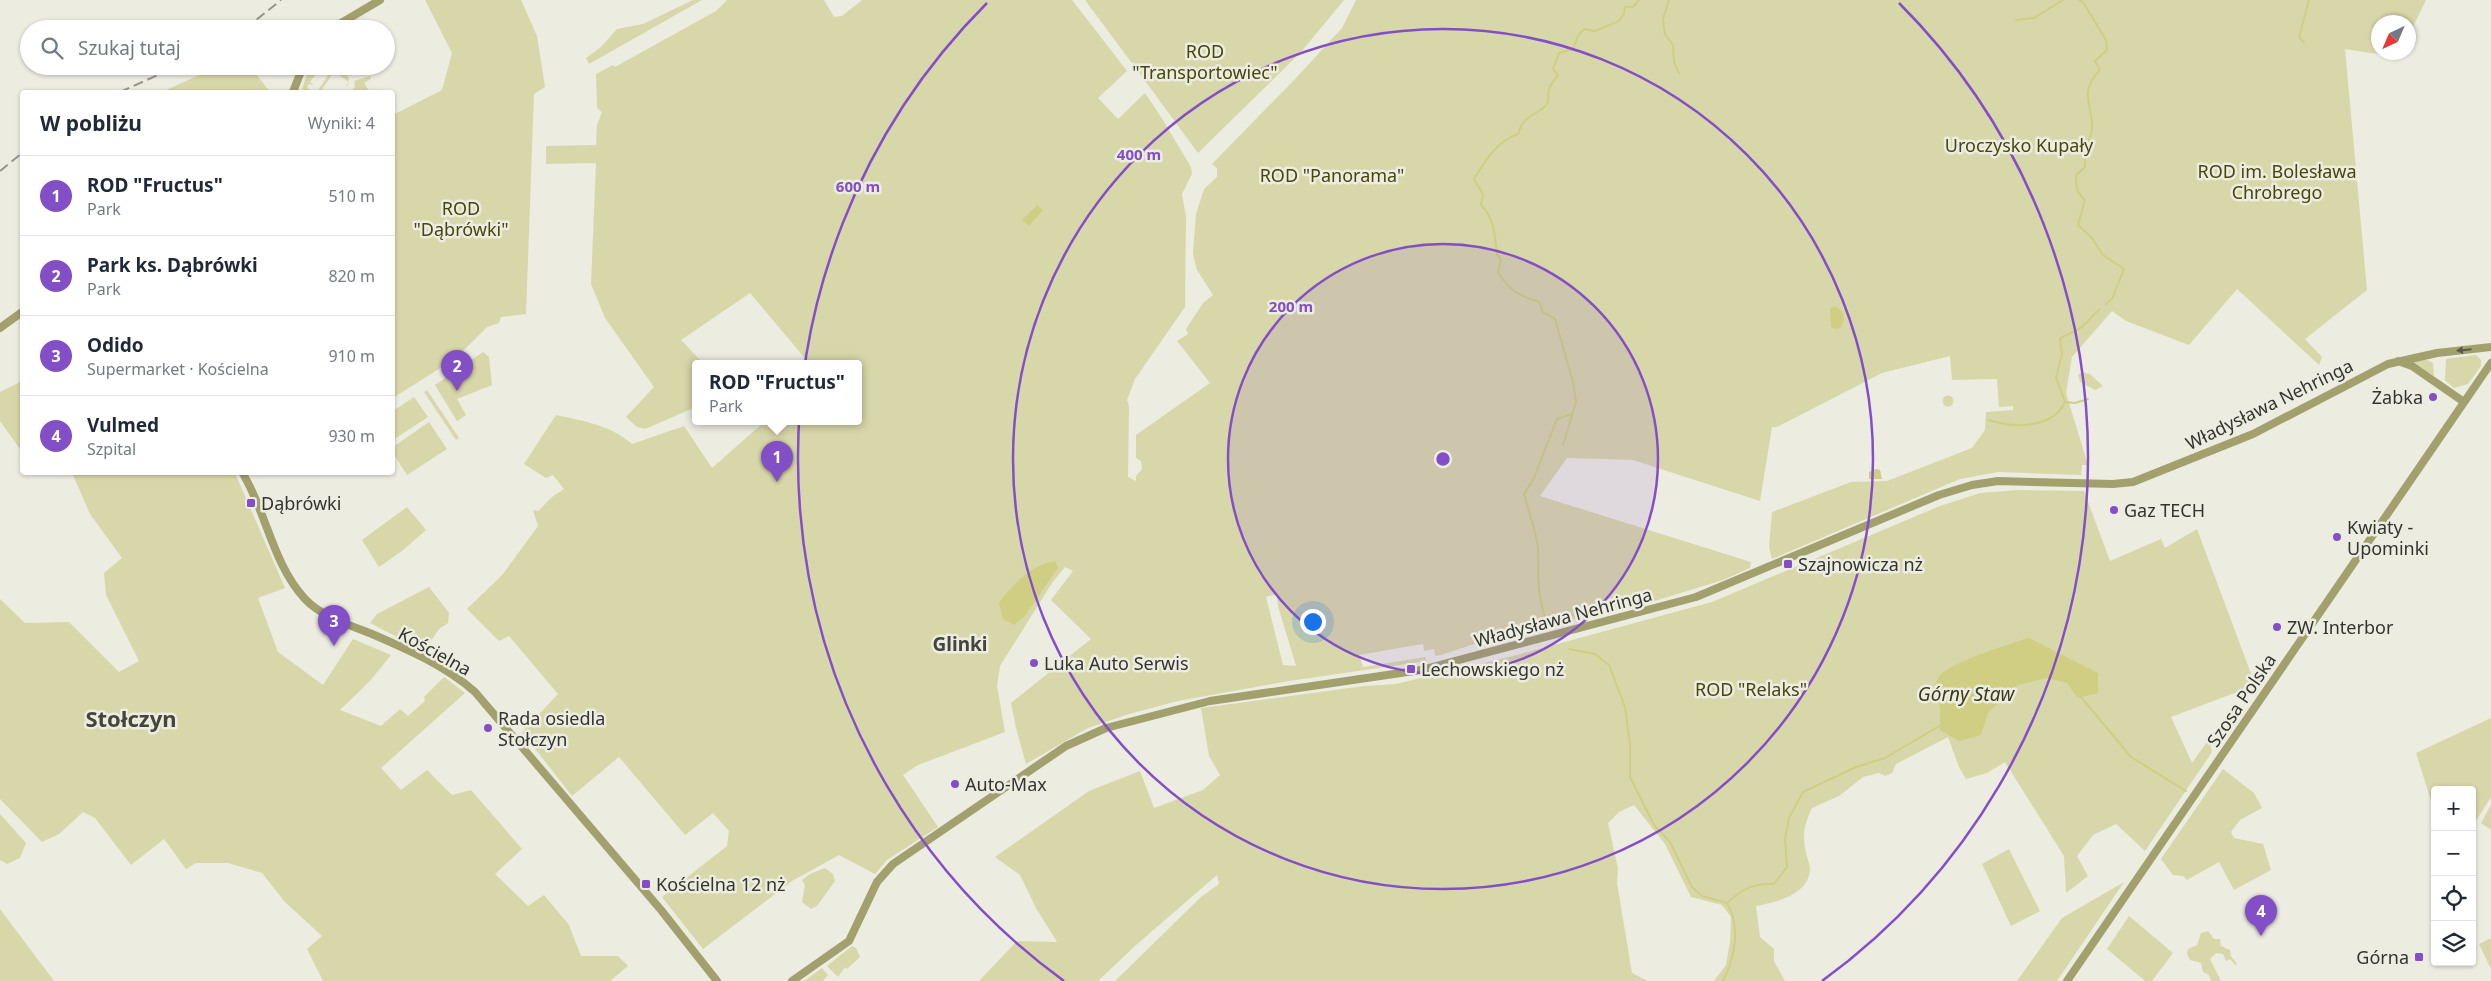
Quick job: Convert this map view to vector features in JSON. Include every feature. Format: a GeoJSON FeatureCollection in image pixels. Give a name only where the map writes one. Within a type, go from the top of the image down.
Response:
{"type":"FeatureCollection","features":[{"type":"Feature","properties":{"kind":"street"},"geometry":{"type":"LineString","coordinates":[[346,20],[380,0]]}},
{"type":"Feature","properties":{"kind":"street"},"geometry":{"type":"LineString","coordinates":[[294,90],[300,75]]}},
{"type":"Feature","properties":{"kind":"street"},"geometry":{"type":"LineString","coordinates":[[0,328],[20,313]]}},
{"type":"Feature","properties":{"kind":"street","name":"Władysława Nehringa"},"geometry":{"type":"LineString","coordinates":[[792,981],[850,940],[877,882],[890,866],[1066,746],[1094,732],[1165,711],[1215,700],[1421,670],[1696,597],[1928,499],[1972,485],[2013,480],[2113,484],[2137,481],[2253,434],[2369,373],[2398,361],[2437,353],[2491,347]]}},
{"type":"Feature","properties":{"kind":"street"},"geometry":{"type":"LineString","coordinates":[[2398,361],[2412,366],[2464,402]]}},
{"type":"Feature","properties":{"kind":"street","name":"Szosa Polska"},"geometry":{"type":"LineString","coordinates":[[2067,981],[2491,363]]}},
{"type":"Feature","properties":{"kind":"street","name":"Kościelna"},"geometry":{"type":"LineString","coordinates":[[243,475],[284,571],[307,601],[335,619],[397,645],[450,672],[475,692],[661,910],[717,981]]}},
{"type":"Feature","properties":{"kind":"green space","name":"ROD \"Dąbrówki\""},"geometry":{"type":"Polygon","coordinates":[[[425,0],[521,0],[537,36],[545,87],[534,94],[526,314],[501,317],[499,323],[487,327],[456,358],[395,397],[395,114],[442,90],[452,53],[425,0]]]}},
{"type":"Feature","properties":{"kind":"green space"},"geometry":{"type":"Polygon","coordinates":[[[693,0],[702,0],[589,64],[586,58],[601,47],[617,29],[643,24],[693,0]]]}},
{"type":"Feature","properties":{"kind":"green space"},"geometry":{"type":"Polygon","coordinates":[[[727,0],[824,0],[834,17],[842,16],[862,0],[1072,0],[1127,71],[1098,98],[1118,119],[1145,93],[1191,167],[1192,174],[1182,194],[1186,217],[1185,307],[1135,379],[1127,400],[1129,406],[1128,477],[1136,481],[1136,476],[1142,469],[1141,461],[1136,458],[1136,435],[1210,383],[1177,341],[1188,334],[1186,329],[1203,303],[1213,295],[1197,270],[1193,254],[1196,214],[1204,189],[1217,177],[1217,168],[1212,164],[1342,28],[1356,0],[2426,0],[2416,21],[2416,15],[2371,15],[2371,53],[2345,49],[2367,290],[2305,339],[2322,357],[2319,365],[2237,289],[2189,345],[2126,321],[2112,311],[2072,357],[2066,393],[2088,465],[2082,465],[2081,475],[1998,472],[1960,479],[1772,559],[1769,547],[1772,512],[1851,482],[1887,481],[1972,448],[1985,430],[1986,412],[2013,410],[2013,406],[1999,407],[1997,379],[1952,380],[1950,356],[1882,373],[1777,427],[1772,427],[1760,501],[1633,460],[1567,458],[1540,496],[1751,562],[1750,568],[1723,580],[1645,604],[1508,633],[1441,655],[1435,656],[1434,649],[1424,651],[1423,644],[1359,655],[1363,667],[1425,657],[1427,661],[1289,681],[1178,701],[1129,714],[1088,728],[1026,764],[1011,703],[1091,639],[1051,600],[1073,571],[1065,567],[1052,583],[1000,666],[997,686],[1005,732],[918,765],[903,775],[938,827],[887,860],[875,874],[839,855],[792,881],[703,949],[662,897],[727,846],[729,831],[713,813],[685,835],[619,757],[572,796],[522,732],[558,694],[509,636],[499,641],[467,609],[503,574],[538,526],[533,510],[538,511],[552,497],[564,489],[553,475],[546,478],[524,464],[556,415],[606,428],[632,444],[684,426],[712,468],[760,425],[862,425],[862,360],[806,360],[750,293],[681,340],[700,360],[692,360],[692,409],[645,429],[637,427],[626,417],[654,387],[605,318],[591,284],[596,163],[546,164],[546,146],[596,145],[597,125],[602,112],[597,108],[596,74],[613,65],[615,67],[716,11],[727,0]],[[1277,594],[1266,597],[1283,665],[1296,666],[1278,606],[1277,594]]]}},
{"type":"Feature","properties":{"kind":"green space","name":"ROD \"Transportowiec\""},"geometry":{"type":"Polygon","coordinates":[[[1085,0],[1344,0],[1301,52],[1198,153],[1140,74],[1140,66],[1131,62],[1085,0]]]}},
{"type":"Feature","properties":{"kind":"green space"},"geometry":{"type":"Polygon","coordinates":[[[199,75],[257,75],[268,90],[166,90],[199,75]]]}},
{"type":"Feature","properties":{"kind":"green space"},"geometry":{"type":"Polygon","coordinates":[[[307,75],[315,75],[310,82],[314,85],[309,84],[307,87],[310,90],[302,89],[307,75]]]}},
{"type":"Feature","properties":{"kind":"green space"},"geometry":{"type":"Polygon","coordinates":[[[328,75],[332,75],[321,90],[318,90],[328,75]]]}},
{"type":"Feature","properties":{"kind":"green space"},"geometry":{"type":"Polygon","coordinates":[[[338,75],[348,75],[349,82],[338,75]]]}},
{"type":"Feature","properties":{"kind":"green space"},"geometry":{"type":"Polygon","coordinates":[[[370,76],[371,79],[364,83],[369,90],[353,90],[355,87],[354,81],[370,76]]]}},
{"type":"Feature","properties":{"kind":"green space"},"geometry":{"type":"Polygon","coordinates":[[[483,352],[489,357],[492,385],[457,399],[466,415],[457,421],[435,385],[483,352]]]}},
{"type":"Feature","properties":{"kind":"green space"},"geometry":{"type":"Polygon","coordinates":[[[2476,355],[2481,360],[2481,366],[2468,384],[2454,388],[2445,380],[2446,359],[2476,355]]]}},
{"type":"Feature","properties":{"kind":"green space"},"geometry":{"type":"Polygon","coordinates":[[[2416,360],[2427,360],[2433,363],[2434,376],[2415,363],[2416,360]]]}},
{"type":"Feature","properties":{"kind":"green space"},"geometry":{"type":"Polygon","coordinates":[[[2082,372],[2090,374],[2103,386],[2095,390],[2080,382],[2078,375],[2082,372]]]}},
{"type":"Feature","properties":{"kind":"green space"},"geometry":{"type":"Polygon","coordinates":[[[20,382],[20,449],[0,421],[0,392],[20,382]]]}},
{"type":"Feature","properties":{"kind":"green space"},"geometry":{"type":"Polygon","coordinates":[[[427,390],[459,438],[456,440],[424,392],[427,390]]]}},
{"type":"Feature","properties":{"kind":"green space"},"geometry":{"type":"Polygon","coordinates":[[[1948,395],[1954,401],[1948,407],[1942,401],[1948,395]]]}},
{"type":"Feature","properties":{"kind":"green space"},"geometry":{"type":"Polygon","coordinates":[[[414,397],[428,417],[395,439],[395,410],[414,397]]]}},
{"type":"Feature","properties":{"kind":"green space"},"geometry":{"type":"Polygon","coordinates":[[[429,422],[447,449],[407,475],[395,456],[395,446],[429,422]]]}},
{"type":"Feature","properties":{"kind":"green space"},"geometry":{"type":"Polygon","coordinates":[[[73,475],[236,475],[285,588],[258,598],[278,652],[323,685],[353,639],[391,655],[369,682],[340,710],[381,726],[400,709],[408,716],[425,701],[424,697],[444,677],[465,693],[381,768],[401,790],[427,770],[452,795],[471,790],[522,849],[495,874],[528,906],[544,895],[569,925],[581,956],[618,956],[628,966],[610,981],[323,981],[307,949],[322,936],[285,902],[262,873],[228,863],[196,863],[186,869],[164,839],[131,865],[95,818],[83,812],[59,834],[42,842],[0,799],[0,599],[25,623],[69,622],[119,672],[139,661],[106,595],[104,573],[122,558],[90,514],[73,475]]]}},
{"type":"Feature","properties":{"kind":"green space","name":"ROD \"Relaks\""},"geometry":{"type":"Polygon","coordinates":[[[2018,490],[2084,491],[2110,561],[2161,539],[2165,548],[2197,529],[2253,679],[2245,689],[2171,717],[2192,763],[2209,739],[2212,752],[2145,851],[2116,824],[2093,835],[2077,856],[2088,876],[2066,893],[2064,856],[2005,762],[1987,773],[1966,779],[1959,767],[1948,737],[1896,764],[1892,773],[1885,776],[1879,773],[1863,777],[1839,796],[1812,808],[1804,835],[1806,855],[1810,869],[1804,885],[1790,896],[1756,906],[1760,937],[1774,949],[1774,961],[1785,981],[1714,981],[1726,965],[1730,942],[1731,917],[1722,905],[1691,897],[1665,844],[1634,805],[1619,812],[1608,823],[1618,869],[1617,883],[1632,973],[1648,981],[1115,981],[1201,897],[1219,884],[1217,875],[1135,946],[1098,981],[979,981],[1017,941],[1057,942],[1036,908],[1020,875],[995,857],[1089,791],[1140,771],[1154,808],[1203,790],[1220,775],[1209,756],[1201,708],[1364,686],[1396,684],[1517,655],[1712,602],[1940,506],[1980,493],[2018,490]]]}},
{"type":"Feature","properties":{"kind":"green space"},"geometry":{"type":"Polygon","coordinates":[[[407,507],[426,530],[402,551],[379,567],[362,540],[407,507]]]}},
{"type":"Feature","properties":{"kind":"green space"},"geometry":{"type":"Polygon","coordinates":[[[429,587],[449,613],[448,623],[439,629],[429,644],[403,632],[399,638],[370,623],[377,614],[429,587]]]}},
{"type":"Feature","properties":{"kind":"green space"},"geometry":{"type":"Polygon","coordinates":[[[2491,718],[2491,797],[2476,821],[2476,786],[2431,786],[2431,800],[2416,753],[2491,718]]]}},
{"type":"Feature","properties":{"kind":"green space"},"geometry":{"type":"Polygon","coordinates":[[[2223,769],[2254,793],[2262,808],[2240,820],[2231,832],[2234,838],[2263,844],[2271,870],[2234,890],[2219,862],[2187,880],[2183,876],[2173,875],[2161,859],[2223,769]]]}},
{"type":"Feature","properties":{"kind":"green space"},"geometry":{"type":"Polygon","coordinates":[[[2491,805],[2491,830],[2481,823],[2491,805]]]}},
{"type":"Feature","properties":{"kind":"green space"},"geometry":{"type":"Polygon","coordinates":[[[0,814],[26,843],[20,858],[7,864],[0,860],[0,814]]]}},
{"type":"Feature","properties":{"kind":"green space"},"geometry":{"type":"Polygon","coordinates":[[[2009,849],[2040,911],[2011,926],[1982,864],[2009,849]]]}},
{"type":"Feature","properties":{"kind":"green space"},"geometry":{"type":"Polygon","coordinates":[[[825,868],[833,874],[835,881],[817,906],[811,909],[802,902],[805,885],[802,880],[810,874],[825,868]]]}},
{"type":"Feature","properties":{"kind":"green space"},"geometry":{"type":"Polygon","coordinates":[[[2124,882],[2057,981],[2017,981],[2062,918],[2124,882]]]}},
{"type":"Feature","properties":{"kind":"green space"},"geometry":{"type":"Polygon","coordinates":[[[0,909],[54,981],[0,981],[0,909]]]}},
{"type":"Feature","properties":{"kind":"green space"},"geometry":{"type":"Polygon","coordinates":[[[2129,916],[2173,953],[2152,981],[2145,981],[2107,949],[2129,916]]]}},
{"type":"Feature","properties":{"kind":"green space"},"geometry":{"type":"Polygon","coordinates":[[[2208,931],[2214,939],[2220,939],[2221,946],[2230,950],[2231,956],[2237,964],[2235,965],[2230,959],[2226,961],[2223,954],[2216,953],[2210,959],[2221,981],[2211,981],[2209,975],[2203,972],[2201,963],[2190,960],[2187,954],[2188,949],[2197,945],[2201,933],[2208,931]]]}},
{"type":"Feature","properties":{"kind":"green space"},"geometry":{"type":"Polygon","coordinates":[[[2491,938],[2491,969],[2479,944],[2491,938]]]}},
{"type":"Feature","properties":{"kind":"green space"},"geometry":{"type":"Polygon","coordinates":[[[852,946],[856,948],[860,957],[847,969],[845,967],[838,977],[827,966],[852,946]]]}},
{"type":"Feature","properties":{"kind":"green space"},"geometry":{"type":"Polygon","coordinates":[[[822,968],[828,975],[823,981],[804,981],[822,968]]]}},
{"type":"Feature","properties":{"kind":"water"},"geometry":{"type":"Polygon","coordinates":[[[1037,205],[1043,210],[1029,226],[1022,220],[1037,205]]]}},
{"type":"Feature","properties":{"kind":"water"},"geometry":{"type":"Polygon","coordinates":[[[1835,306],[1843,312],[1844,319],[1841,328],[1836,329],[1831,327],[1830,308],[1835,306]]]}},
{"type":"Feature","properties":{"kind":"water"},"geometry":{"type":"Polygon","coordinates":[[[1876,469],[1880,470],[1882,479],[1869,479],[1869,472],[1876,469]]]}},
{"type":"Feature","properties":{"kind":"water"},"geometry":{"type":"Polygon","coordinates":[[[1055,561],[1058,568],[1024,617],[1014,625],[1003,619],[999,603],[1010,589],[1030,571],[1055,561]]]}},
{"type":"Feature","properties":{"kind":"water","name":"Górny Staw"},"geometry":{"type":"Polygon","coordinates":[[[2029,638],[2098,673],[2098,693],[2078,698],[2067,683],[2047,678],[2018,685],[1988,713],[1981,735],[1959,741],[1940,730],[1940,707],[1933,691],[1939,676],[1955,665],[2029,638]]]}},
{"type":"Feature","properties":{"kind":"waterway"},"geometry":{"type":"LineString","coordinates":[[1563,445],[1576,402],[1573,382],[1555,319],[1543,312],[1539,302],[1525,297],[1510,288],[1498,272],[1501,259],[1497,255],[1494,228],[1486,210],[1481,205],[1483,194],[1474,179],[1487,159],[1498,147],[1504,141],[1518,134],[1524,122],[1547,104],[1549,89],[1558,75],[1553,69],[1559,53],[1573,49],[1578,36],[1584,29],[1595,31],[1619,21],[1624,14],[1625,7],[1633,7],[1639,0]]}},
{"type":"Feature","properties":{"kind":"waterway"},"geometry":{"type":"LineString","coordinates":[[1669,0],[1663,19],[1665,34],[1673,45],[1674,62],[1679,73]]}},
{"type":"Feature","properties":{"kind":"waterway"},"geometry":{"type":"LineString","coordinates":[[2016,20],[2034,18],[2063,0]]}},
{"type":"Feature","properties":{"kind":"waterway"},"geometry":{"type":"LineString","coordinates":[[2079,0],[2083,2],[2106,40],[2107,50],[2095,61],[2100,70],[2093,78],[2088,92],[2092,131],[2085,147],[2085,167],[2076,175],[2077,189],[2085,200],[2078,225],[2092,238],[2103,255],[2124,269],[2112,299],[2106,304]]}},
{"type":"Feature","properties":{"kind":"waterway"},"geometry":{"type":"LineString","coordinates":[[2304,43],[2299,37],[2309,0]]}},
{"type":"Feature","properties":{"kind":"waterway"},"geometry":{"type":"LineString","coordinates":[[2088,399],[2075,403],[2065,402],[2056,378],[2062,354],[2060,339],[2082,327],[2100,309]]}},
{"type":"Feature","properties":{"kind":"waterway"},"geometry":{"type":"LineString","coordinates":[[1989,420],[1998,423],[2020,425],[2042,422],[2059,411],[2065,402]]}},
{"type":"Feature","properties":{"kind":"waterway"},"geometry":{"type":"LineString","coordinates":[[1547,622],[1541,603],[1537,543],[1524,494],[1533,480],[1557,419],[1572,414]]}},
{"type":"Feature","properties":{"kind":"waterway"},"geometry":{"type":"LineString","coordinates":[[1569,649],[1595,654],[1609,665],[1625,707],[1630,745],[1630,777],[1654,825],[1670,842],[1692,887],[1702,896],[1727,903],[1734,922],[1735,942],[1731,962],[1723,981]]}},
{"type":"Feature","properties":{"kind":"waterway"},"geometry":{"type":"LineString","coordinates":[[2081,697],[2131,757],[2186,791]]}},
{"type":"Feature","properties":{"kind":"waterway"},"geometry":{"type":"LineString","coordinates":[[1727,903],[1748,888],[1774,884],[1787,867],[1785,838],[1789,818],[1803,792],[1856,767],[1885,758],[1941,725]]}},
{"type":"Feature","properties":{"kind":"railway"},"geometry":{"type":"LineString","coordinates":[[256,20],[281,0]]}},
{"type":"Feature","properties":{"kind":"railway"},"geometry":{"type":"LineString","coordinates":[[124,90],[158,75]]}},
{"type":"Feature","properties":{"kind":"railway"},"geometry":{"type":"LineString","coordinates":[[0,171],[20,155]]}},
{"type":"Feature","properties":{"kind":"place","name":"Park ks. Dąbrówki"},"geometry":{"type":"Point","coordinates":[457,391]}},
{"type":"Feature","properties":{"kind":"place","name":"Żabka"},"geometry":{"type":"Point","coordinates":[2433,397]}},
{"type":"Feature","properties":{"kind":"place","name":"ROD \"Fructus\""},"geometry":{"type":"Point","coordinates":[777,482]}},
{"type":"Feature","properties":{"kind":"place","name":"Dąbrówki"},"geometry":{"type":"Point","coordinates":[251,503]}},
{"type":"Feature","properties":{"kind":"place","name":"Gaz TECH"},"geometry":{"type":"Point","coordinates":[2114,510]}},
{"type":"Feature","properties":{"kind":"place","name":"Kwiaty - Upominki"},"geometry":{"type":"Point","coordinates":[2337,537]}},
{"type":"Feature","properties":{"kind":"place","name":"Szajnowicza nż"},"geometry":{"type":"Point","coordinates":[1788,564]}},
{"type":"Feature","properties":{"kind":"place","name":"ZW. Interbor"},"geometry":{"type":"Point","coordinates":[2277,627]}},
{"type":"Feature","properties":{"kind":"place","name":"Odido"},"geometry":{"type":"Point","coordinates":[334,646]}},
{"type":"Feature","properties":{"kind":"place","name":"Luka Auto Serwis"},"geometry":{"type":"Point","coordinates":[1034,663]}},
{"type":"Feature","properties":{"kind":"place","name":"Lechowskiego nż"},"geometry":{"type":"Point","coordinates":[1411,669]}},
{"type":"Feature","properties":{"kind":"place","name":"Rada osiedla Stołczyn"},"geometry":{"type":"Point","coordinates":[488,728]}},
{"type":"Feature","properties":{"kind":"place","name":"Auto-Max"},"geometry":{"type":"Point","coordinates":[955,784]}},
{"type":"Feature","properties":{"kind":"place","name":"Kościelna 12 nż"},"geometry":{"type":"Point","coordinates":[646,884]}},
{"type":"Feature","properties":{"kind":"place","name":"Vulmed"},"geometry":{"type":"Point","coordinates":[2261,936]}},
{"type":"Feature","properties":{"kind":"place","name":"Górna"},"geometry":{"type":"Point","coordinates":[2419,957]}},
{"type":"Feature","properties":{"kind":"district","name":"Glinki"},"geometry":{"type":"Point","coordinates":[960,644]}},
{"type":"Feature","properties":{"kind":"district","name":"Stołczyn"},"geometry":{"type":"Point","coordinates":[131,718]}},
{"type":"Feature","properties":{"kind":"park label","name":"Uroczysko Kupały"},"geometry":{"type":"Point","coordinates":[2019,145]}},
{"type":"Feature","properties":{"kind":"park label","name":"ROD \"Panorama\""},"geometry":{"type":"Point","coordinates":[1332,175]}},
{"type":"Feature","properties":{"kind":"park label","name":"ROD im. Bolesława Chrobrego"},"geometry":{"type":"Point","coordinates":[2277,181]}}]}
